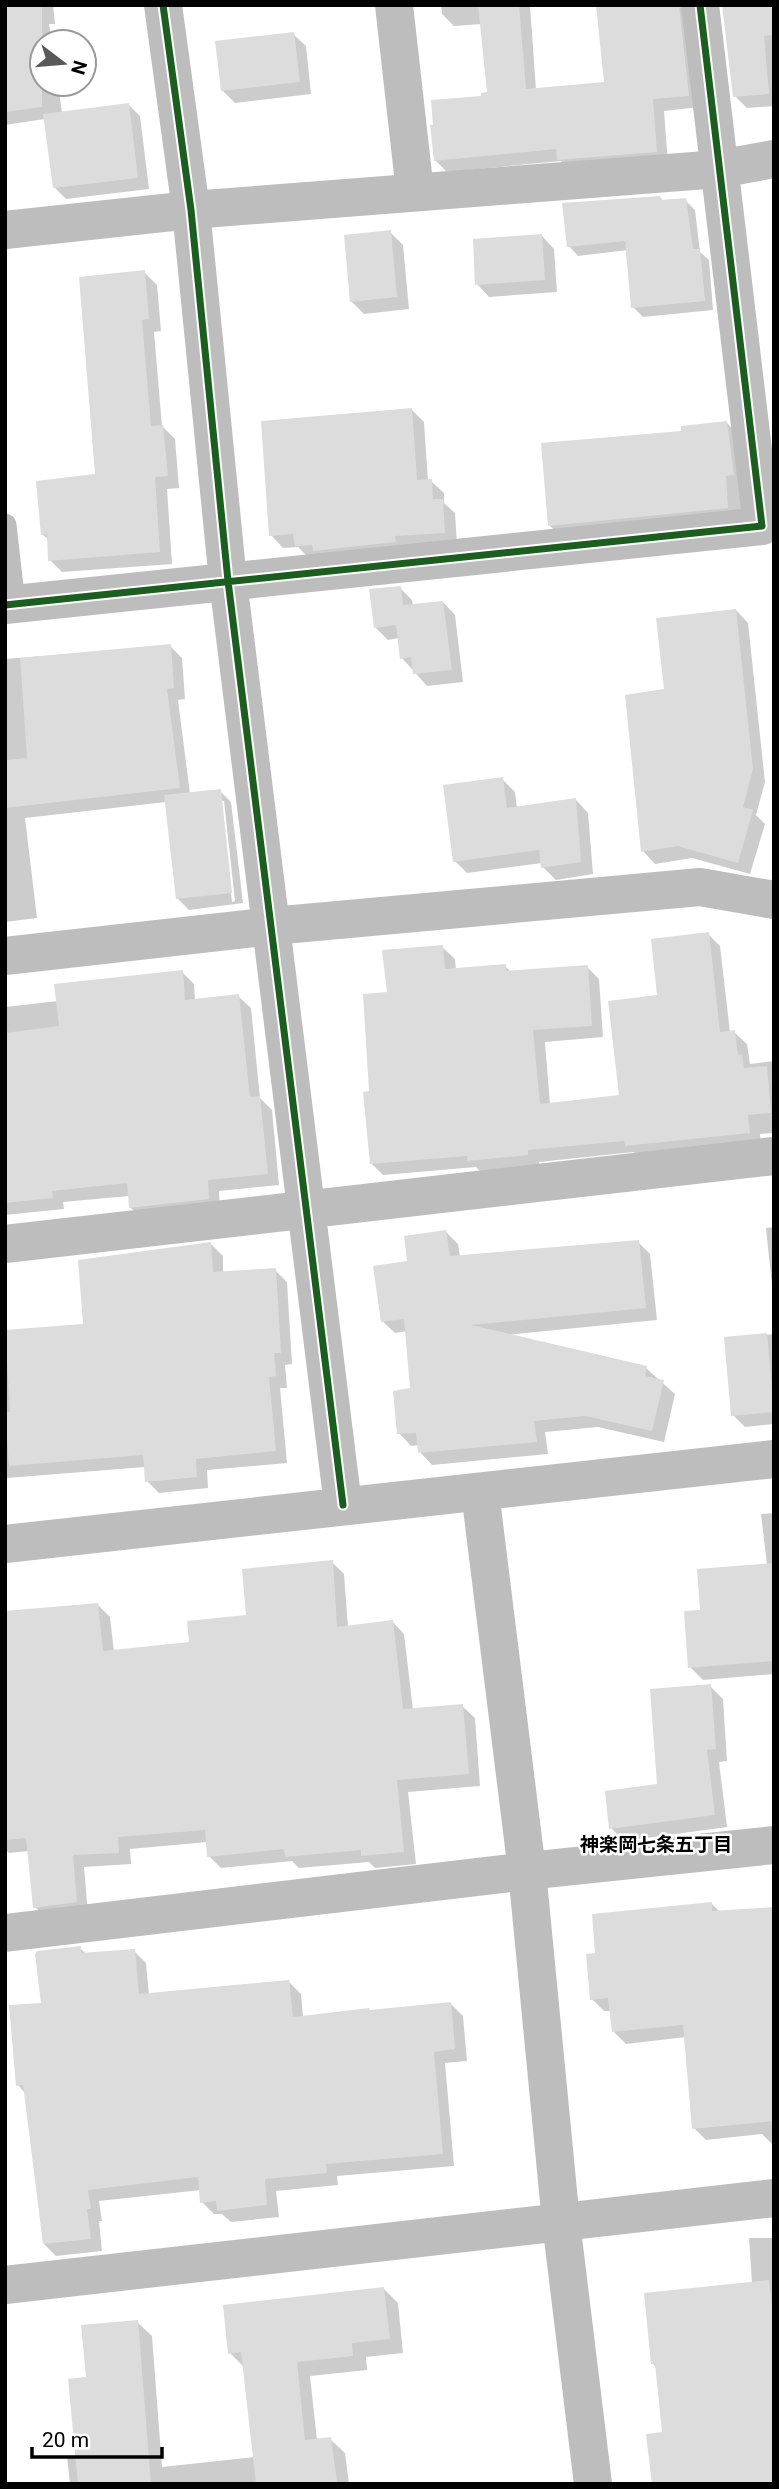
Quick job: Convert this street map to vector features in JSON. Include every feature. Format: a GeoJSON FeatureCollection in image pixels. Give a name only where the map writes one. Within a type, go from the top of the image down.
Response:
{"type":"FeatureCollection","features":[{"type":"Feature","properties":{"kind":"street"},"geometry":{"type":"LineString","coordinates":[[163,5],[191,210],[228,581],[343,1505]]}},
{"type":"Feature","properties":{"kind":"street"},"geometry":{"type":"LineString","coordinates":[[394,5],[415,192]]}},
{"type":"Feature","properties":{"kind":"street"},"geometry":{"type":"LineString","coordinates":[[10,604],[762,526],[699,5]]}},
{"type":"Feature","properties":{"kind":"street"},"geometry":{"type":"LineString","coordinates":[[5,230],[191,210],[719,169],[774,159]]}},
{"type":"Feature","properties":{"kind":"street"},"geometry":{"type":"LineString","coordinates":[[5,956],[272,926],[700,887],[774,900]]}},
{"type":"Feature","properties":{"kind":"street"},"geometry":{"type":"LineString","coordinates":[[5,1244],[774,1156]]}},
{"type":"Feature","properties":{"kind":"street"},"geometry":{"type":"LineString","coordinates":[[5,1544],[774,1459]]}},
{"type":"Feature","properties":{"kind":"street"},"geometry":{"type":"LineString","coordinates":[[480,1492],[527,1871],[562,2222],[593,2484]]}},
{"type":"Feature","properties":{"kind":"street"},"geometry":{"type":"LineString","coordinates":[[5,1933],[527,1871],[774,1845]]}},
{"type":"Feature","properties":{"kind":"street"},"geometry":{"type":"LineString","coordinates":[[5,2285],[774,2198]]}},
{"type":"Feature","properties":{"kind":"lane"},"geometry":{"type":"LineString","coordinates":[[5,525],[10,604]]}},
{"type":"Feature","properties":{"kind":"building"},"geometry":{"type":"Polygon","coordinates":[[[5,5],[42,5],[42,28],[28,28],[28,98],[42,98],[42,107],[5,112],[5,5]]]}},
{"type":"Feature","properties":{"kind":"building"},"geometry":{"type":"Polygon","coordinates":[[[478,5],[519,5],[526,89],[604,82],[596,5],[679,5],[689,96],[653,99],[657,152],[557,160],[556,149],[434,161],[430,125],[433,125],[431,100],[481,96],[481,93],[487,92],[478,5]]]}},
{"type":"Feature","properties":{"kind":"building"},"geometry":{"type":"Polygon","coordinates":[[[722,5],[774,5],[774,35],[764,36],[769,94],[733,97],[722,5]]]}},
{"type":"Feature","properties":{"kind":"building"},"geometry":{"type":"Polygon","coordinates":[[[294,32],[300,82],[221,91],[215,41],[294,32]]]}},
{"type":"Feature","properties":{"kind":"building"},"geometry":{"type":"Polygon","coordinates":[[[129,103],[138,178],[53,188],[43,114],[129,103]]]}},
{"type":"Feature","properties":{"kind":"building"},"geometry":{"type":"Polygon","coordinates":[[[660,196],[661,200],[686,198],[693,249],[700,249],[705,301],[631,308],[625,241],[567,247],[562,203],[660,196]]]}},
{"type":"Feature","properties":{"kind":"building"},"geometry":{"type":"Polygon","coordinates":[[[391,230],[397,297],[350,302],[344,235],[391,230]]]}},
{"type":"Feature","properties":{"kind":"building"},"geometry":{"type":"Polygon","coordinates":[[[542,234],[545,280],[475,285],[473,239],[542,234]]]}},
{"type":"Feature","properties":{"kind":"building"},"geometry":{"type":"Polygon","coordinates":[[[145,270],[149,319],[142,320],[151,426],[163,425],[168,476],[155,477],[160,552],[48,561],[47,534],[41,535],[36,481],[95,474],[79,277],[145,270]]]}},
{"type":"Feature","properties":{"kind":"building"},"geometry":{"type":"Polygon","coordinates":[[[412,408],[417,480],[432,479],[433,499],[443,499],[445,533],[395,536],[396,542],[313,551],[312,545],[295,546],[293,534],[269,536],[261,421],[412,408]]]}},
{"type":"Feature","properties":{"kind":"building"},"geometry":{"type":"Polygon","coordinates":[[[727,421],[734,475],[726,476],[728,508],[548,526],[541,443],[681,431],[681,426],[727,421]]]}},
{"type":"Feature","properties":{"kind":"building"},"geometry":{"type":"Polygon","coordinates":[[[401,586],[403,605],[443,601],[452,670],[413,674],[411,657],[400,659],[396,625],[374,628],[369,589],[401,586]]]}},
{"type":"Feature","properties":{"kind":"building"},"geometry":{"type":"Polygon","coordinates":[[[736,609],[753,769],[743,807],[753,810],[738,863],[678,846],[641,852],[625,695],[664,689],[656,618],[736,609]]]}},
{"type":"Feature","properties":{"kind":"building"},"geometry":{"type":"Polygon","coordinates":[[[171,644],[174,688],[167,689],[180,788],[5,808],[5,760],[27,758],[20,658],[171,644]]]}},
{"type":"Feature","properties":{"kind":"building"},"geometry":{"type":"Polygon","coordinates":[[[503,777],[507,808],[576,798],[581,862],[541,868],[539,850],[453,862],[443,785],[503,777]]]}},
{"type":"Feature","properties":{"kind":"building"},"geometry":{"type":"Polygon","coordinates":[[[221,789],[232,893],[176,899],[164,795],[221,789]]]}},
{"type":"Feature","properties":{"kind":"building"},"geometry":{"type":"Polygon","coordinates":[[[709,932],[720,1032],[735,1030],[738,1055],[742,1054],[744,1068],[767,1066],[771,1113],[748,1115],[750,1133],[625,1146],[624,1141],[528,1150],[528,1155],[467,1161],[467,1156],[370,1164],[363,1092],[369,1091],[363,994],[387,992],[382,950],[443,945],[445,969],[506,964],[506,971],[588,965],[592,1026],[533,1030],[540,1104],[619,1095],[608,1001],[657,995],[651,939],[709,932]]]}},
{"type":"Feature","properties":{"kind":"building"},"geometry":{"type":"Polygon","coordinates":[[[183,970],[185,1000],[239,994],[250,1097],[260,1096],[268,1174],[208,1180],[209,1199],[129,1208],[127,1183],[52,1191],[53,1198],[5,1203],[5,1033],[59,1026],[54,984],[183,970]]]}},
{"type":"Feature","properties":{"kind":"building"},"geometry":{"type":"Polygon","coordinates":[[[446,1230],[450,1256],[639,1240],[646,1308],[471,1325],[647,1366],[645,1376],[664,1380],[652,1431],[585,1416],[534,1421],[537,1442],[418,1453],[416,1433],[397,1434],[393,1391],[410,1388],[404,1319],[381,1322],[373,1266],[407,1261],[404,1236],[446,1230]]]}},
{"type":"Feature","properties":{"kind":"building"},"geometry":{"type":"Polygon","coordinates":[[[211,1242],[213,1272],[276,1268],[281,1353],[274,1353],[276,1376],[269,1377],[276,1451],[196,1459],[197,1477],[145,1482],[143,1455],[9,1466],[5,1412],[10,1412],[5,1330],[83,1324],[78,1260],[211,1242]]]}},
{"type":"Feature","properties":{"kind":"building"},"geometry":{"type":"Polygon","coordinates":[[[767,1333],[774,1412],[731,1416],[724,1337],[767,1333]]]}},
{"type":"Feature","properties":{"kind":"building"},"geometry":{"type":"Polygon","coordinates":[[[333,1560],[337,1627],[393,1620],[403,1709],[463,1704],[469,1774],[397,1780],[404,1852],[361,1856],[361,1850],[285,1857],[284,1849],[207,1857],[205,1830],[118,1837],[119,1853],[73,1855],[77,1902],[33,1908],[26,1838],[5,1840],[5,1611],[98,1603],[103,1651],[189,1642],[187,1621],[246,1615],[242,1569],[333,1560]]]}},
{"type":"Feature","properties":{"kind":"building"},"geometry":{"type":"Polygon","coordinates":[[[774,1563],[774,1661],[688,1668],[684,1611],[700,1610],[697,1569],[774,1563]]]}},
{"type":"Feature","properties":{"kind":"building"},"geometry":{"type":"Polygon","coordinates":[[[711,1684],[716,1749],[707,1750],[715,1815],[609,1829],[605,1791],[657,1784],[650,1689],[711,1684]]]}},
{"type":"Feature","properties":{"kind":"building"},"geometry":{"type":"Polygon","coordinates":[[[712,1902],[712,1911],[774,1907],[774,2121],[692,2129],[683,2025],[612,2032],[608,1998],[590,2000],[586,1954],[595,1953],[592,1914],[712,1902]]]}},
{"type":"Feature","properties":{"kind":"building"},"geometry":{"type":"Polygon","coordinates":[[[81,1946],[81,1953],[135,1949],[139,1994],[289,1980],[293,2017],[451,2002],[455,2049],[434,2052],[443,2154],[326,2164],[327,2173],[265,2179],[267,2205],[217,2211],[216,2201],[200,2203],[198,2177],[88,2190],[91,2209],[87,2209],[91,2239],[43,2244],[23,2085],[16,2086],[9,2005],[41,2003],[35,1954],[37,1951],[81,1946]]]}},
{"type":"Feature","properties":{"kind":"building"},"geometry":{"type":"Polygon","coordinates":[[[769,2280],[774,2322],[774,2484],[652,2484],[646,2434],[662,2432],[655,2364],[651,2364],[644,2293],[769,2280]]]}},
{"type":"Feature","properties":{"kind":"building"},"geometry":{"type":"Polygon","coordinates":[[[384,2287],[390,2339],[352,2343],[353,2356],[297,2362],[305,2440],[331,2437],[337,2482],[256,2484],[241,2352],[228,2354],[223,2305],[384,2287]]]}},
{"type":"Feature","properties":{"kind":"building"},"geometry":{"type":"Polygon","coordinates":[[[138,2320],[151,2484],[78,2484],[68,2379],[86,2377],[81,2325],[138,2320]]]}},
{"type":"Feature","properties":{"kind":"cycle path"},"geometry":{"type":"LineString","coordinates":[[163,5],[191,210],[228,581],[343,1505]]}},
{"type":"Feature","properties":{"kind":"cycle path"},"geometry":{"type":"LineString","coordinates":[[5,605],[762,526],[700,5]]}},
{"type":"Feature","properties":{"kind":"district","name":"神楽岡七条五丁目"},"geometry":{"type":"Point","coordinates":[656,1844]}}]}
